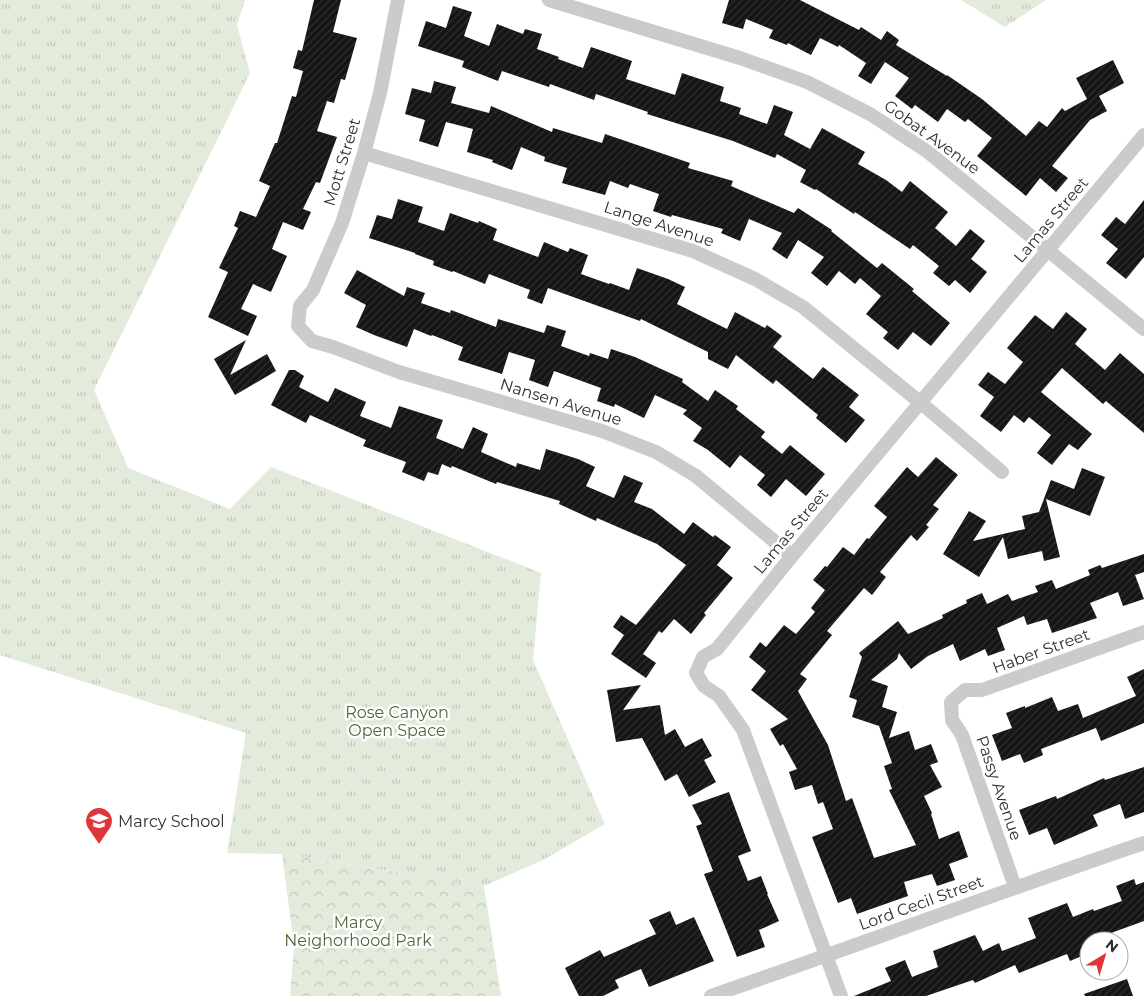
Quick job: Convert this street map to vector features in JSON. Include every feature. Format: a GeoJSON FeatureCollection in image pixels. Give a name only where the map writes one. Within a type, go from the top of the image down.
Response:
{"type":"FeatureCollection","features":[{"type":"Feature","properties":{"kind":"street","name":"Mott Street"},"geometry":{"type":"LineString","coordinates":[[298,326],[300,306],[313,290],[342,223],[364,154],[380,93],[398,0]]}},
{"type":"Feature","properties":{"kind":"street","name":"Gobat Avenue"},"geometry":{"type":"LineString","coordinates":[[549,0],[740,58],[807,82],[870,114],[928,152],[1144,329]]}},
{"type":"Feature","properties":{"kind":"street","name":"Lamas Street"},"geometry":{"type":"LineString","coordinates":[[841,996],[743,730],[719,696],[704,686],[696,673],[703,657],[717,648],[1144,136]]}},
{"type":"Feature","properties":{"kind":"street","name":"Lange Avenue"},"geometry":{"type":"LineString","coordinates":[[364,154],[693,250],[755,278],[804,307],[1002,472]]}},
{"type":"Feature","properties":{"kind":"street","name":"Nansen Avenue"},"geometry":{"type":"LineString","coordinates":[[298,326],[312,341],[399,372],[602,431],[656,452],[696,476],[792,556]]}},
{"type":"Feature","properties":{"kind":"street","name":"Haber Street"},"geometry":{"type":"LineString","coordinates":[[951,702],[965,690],[982,690],[1144,632]]}},
{"type":"Feature","properties":{"kind":"street","name":"Passy Avenue"},"geometry":{"type":"LineString","coordinates":[[951,702],[952,720],[962,735],[1015,887]]}},
{"type":"Feature","properties":{"kind":"street","name":"Lord Cecil Street"},"geometry":{"type":"LineString","coordinates":[[711,996],[1015,887],[1144,844]]}},
{"type":"Feature","properties":{"kind":"green space","name":"Rose Canyon Open Space"},"geometry":{"type":"Polygon","coordinates":[[[0,0],[245,0],[237,25],[250,73],[94,390],[128,468],[230,509],[271,467],[541,573],[533,660],[605,824],[545,859],[484,886],[282,854],[227,853],[246,733],[0,655],[0,0]]]}},
{"type":"Feature","properties":{"kind":"green space"},"geometry":{"type":"Polygon","coordinates":[[[961,0],[1046,0],[1005,27],[961,0]]]}},
{"type":"Feature","properties":{"kind":"green space","name":"Marcy Neighorhood Park"},"geometry":{"type":"Polygon","coordinates":[[[282,854],[484,886],[501,996],[290,996],[294,946],[282,854]]]}},
{"type":"Feature","properties":{"kind":"building"},"geometry":{"type":"Polygon","coordinates":[[[314,0],[341,0],[333,32],[357,38],[345,80],[341,79],[334,103],[327,101],[317,131],[337,137],[320,183],[316,182],[303,209],[311,212],[303,230],[283,222],[272,249],[287,256],[271,292],[253,284],[241,309],[257,316],[248,336],[208,317],[228,272],[219,268],[238,228],[234,226],[240,211],[256,217],[270,186],[259,181],[275,143],[277,143],[292,96],[296,97],[303,71],[293,68],[298,50],[302,51],[314,0]]]}},
{"type":"Feature","properties":{"kind":"building"},"geometry":{"type":"Polygon","coordinates":[[[729,0],[800,0],[859,30],[861,27],[881,40],[887,31],[899,40],[896,45],[947,75],[982,99],[1026,136],[1039,121],[1047,127],[1062,108],[1065,111],[1087,99],[1076,78],[1113,60],[1124,83],[1099,96],[1107,111],[1090,120],[1052,166],[1068,178],[1056,192],[1040,178],[1026,196],[977,156],[992,138],[968,119],[965,122],[947,109],[938,122],[915,105],[912,109],[895,96],[909,78],[885,62],[871,84],[858,76],[866,63],[839,45],[838,47],[820,38],[811,55],[788,43],[787,45],[769,38],[773,30],[746,19],[743,29],[722,23],[729,0]]]}},
{"type":"Feature","properties":{"kind":"building"},"geometry":{"type":"Polygon","coordinates":[[[453,6],[472,12],[464,36],[489,46],[497,24],[523,34],[525,29],[542,34],[537,49],[583,68],[591,47],[632,61],[626,79],[675,95],[682,73],[724,87],[720,101],[741,108],[739,114],[767,124],[774,105],[793,112],[784,135],[810,149],[822,128],[865,152],[858,164],[886,180],[902,192],[910,181],[948,212],[935,228],[956,246],[970,229],[985,241],[971,259],[987,272],[970,293],[955,280],[949,286],[933,273],[939,266],[913,245],[910,249],[855,212],[854,214],[816,189],[800,182],[806,170],[777,154],[775,158],[733,141],[647,114],[648,112],[596,94],[594,100],[550,84],[549,87],[502,71],[498,81],[462,67],[464,61],[418,46],[426,21],[446,28],[453,6]]]}},
{"type":"Feature","properties":{"kind":"building"},"geometry":{"type":"Polygon","coordinates":[[[434,81],[456,87],[451,103],[489,113],[491,106],[552,132],[553,128],[602,143],[605,134],[690,163],[688,168],[733,181],[731,186],[794,213],[798,208],[832,230],[877,268],[882,263],[914,289],[912,291],[950,323],[931,346],[913,332],[898,350],[883,338],[888,332],[866,314],[881,296],[860,278],[855,284],[839,271],[827,286],[811,273],[824,257],[798,240],[787,259],[772,249],[782,233],[749,219],[740,241],[721,233],[723,229],[653,211],[659,194],[630,184],[628,188],[610,181],[605,195],[562,183],[567,168],[544,161],[545,157],[521,147],[512,170],[492,162],[493,160],[467,152],[473,129],[446,122],[438,147],[419,141],[425,120],[405,114],[412,88],[431,93],[434,81]]]}},
{"type":"Feature","properties":{"kind":"building"},"geometry":{"type":"Polygon","coordinates":[[[398,199],[423,207],[418,222],[444,231],[450,213],[478,223],[479,221],[497,229],[493,240],[538,257],[544,242],[568,252],[570,248],[588,255],[581,274],[629,290],[637,268],[668,279],[685,287],[677,304],[727,329],[735,312],[765,328],[767,325],[782,336],[773,347],[813,379],[823,367],[859,395],[849,407],[865,420],[846,443],[816,418],[818,415],[776,380],[773,384],[736,355],[728,369],[708,359],[708,352],[641,319],[640,321],[548,288],[542,304],[527,298],[530,290],[489,274],[485,284],[433,265],[434,261],[415,253],[369,238],[377,215],[392,219],[398,199]]]}},
{"type":"Feature","properties":{"kind":"building"},"geometry":{"type":"Polygon","coordinates":[[[1144,200],[1144,257],[1126,279],[1106,263],[1118,249],[1101,235],[1116,217],[1125,224],[1144,200]]]}},
{"type":"Feature","properties":{"kind":"building"},"geometry":{"type":"Polygon","coordinates":[[[357,270],[404,296],[407,287],[425,293],[421,303],[450,313],[451,310],[496,327],[498,319],[544,333],[547,325],[566,331],[561,346],[589,356],[590,353],[608,359],[611,349],[635,357],[683,379],[682,382],[708,401],[715,390],[738,406],[736,409],[765,432],[761,437],[782,454],[790,445],[825,474],[806,496],[786,479],[771,497],[757,485],[765,475],[740,455],[730,468],[708,450],[693,441],[702,428],[683,414],[687,410],[655,395],[644,418],[615,404],[614,407],[597,401],[601,388],[554,371],[548,387],[529,380],[535,360],[509,352],[502,374],[458,360],[463,347],[414,329],[407,347],[374,335],[356,327],[366,305],[344,293],[357,270]]]}},
{"type":"Feature","properties":{"kind":"building"},"geometry":{"type":"Polygon","coordinates":[[[1066,312],[1087,329],[1075,344],[1105,370],[1120,353],[1144,374],[1144,433],[1106,401],[1103,404],[1062,368],[1041,392],[1092,434],[1078,450],[1069,444],[1052,465],[1037,453],[1051,435],[1029,417],[1024,423],[1014,415],[1001,432],[980,416],[994,397],[978,385],[988,372],[1005,384],[1023,362],[1007,348],[1035,315],[1053,329],[1066,312]]]}},
{"type":"Feature","properties":{"kind":"building"},"geometry":{"type":"Polygon","coordinates":[[[246,340],[230,375],[267,354],[276,371],[235,395],[214,359],[246,340]]]}},
{"type":"Feature","properties":{"kind":"building"},"geometry":{"type":"Polygon","coordinates":[[[289,370],[295,370],[304,376],[299,387],[328,402],[335,388],[366,402],[360,416],[391,428],[399,406],[443,420],[436,438],[463,449],[473,427],[488,434],[481,452],[516,467],[517,463],[540,470],[546,449],[578,459],[595,467],[586,486],[614,498],[624,475],[643,483],[634,502],[652,509],[684,534],[693,522],[713,537],[715,535],[731,547],[717,565],[733,578],[704,613],[706,615],[691,634],[674,619],[662,633],[659,631],[643,654],[656,663],[646,678],[611,654],[624,635],[613,627],[621,615],[636,625],[686,565],[657,544],[597,518],[596,521],[559,504],[560,501],[497,482],[496,484],[452,466],[451,468],[442,464],[438,475],[428,472],[424,481],[402,472],[406,462],[363,446],[366,440],[310,415],[306,423],[271,405],[289,370]]]}},
{"type":"Feature","properties":{"kind":"building"},"geometry":{"type":"Polygon","coordinates":[[[936,457],[958,475],[933,505],[939,509],[926,525],[929,527],[917,541],[911,535],[880,572],[886,577],[872,595],[864,588],[827,631],[832,635],[800,674],[807,679],[798,691],[828,745],[846,801],[852,798],[874,858],[916,845],[889,790],[892,789],[884,766],[892,763],[879,726],[852,717],[857,700],[849,697],[862,657],[859,653],[898,621],[908,634],[943,618],[942,615],[967,603],[966,600],[982,593],[987,604],[1008,594],[1012,601],[1038,592],[1035,586],[1052,580],[1056,589],[1090,575],[1088,570],[1100,565],[1102,568],[1144,554],[1144,572],[1135,575],[1144,599],[1123,606],[1118,592],[1090,603],[1097,618],[1052,633],[1047,619],[1027,625],[1024,616],[997,628],[1005,650],[988,656],[985,649],[960,661],[953,644],[928,656],[911,669],[899,653],[897,659],[871,680],[888,686],[882,707],[897,712],[889,738],[909,731],[915,750],[931,744],[938,762],[930,765],[942,787],[924,796],[932,813],[939,839],[959,831],[968,857],[949,864],[955,880],[937,886],[932,874],[904,882],[908,896],[857,914],[851,898],[838,903],[812,837],[833,829],[823,802],[818,804],[812,785],[795,790],[789,772],[797,769],[783,744],[780,746],[770,729],[788,719],[751,690],[766,671],[749,657],[760,642],[766,647],[784,625],[796,634],[815,612],[811,608],[825,590],[813,580],[825,566],[827,567],[843,547],[854,555],[867,538],[869,539],[887,517],[874,506],[907,467],[918,477],[936,457]]]}},
{"type":"Feature","properties":{"kind":"building"},"geometry":{"type":"Polygon","coordinates":[[[1082,468],[1105,477],[1090,516],[1046,499],[1060,557],[1044,561],[1042,551],[1008,559],[1003,537],[979,577],[943,554],[969,511],[986,521],[973,541],[1025,529],[1022,516],[1039,512],[1051,480],[1074,489],[1082,468]]]}},
{"type":"Feature","properties":{"kind":"building"},"geometry":{"type":"Polygon","coordinates":[[[1144,669],[1144,723],[1101,741],[1096,728],[1041,749],[1043,755],[1024,763],[1020,754],[1002,761],[992,735],[1012,728],[1006,713],[1025,706],[1025,708],[1052,697],[1058,711],[1078,704],[1083,718],[1136,696],[1127,677],[1144,669]]]}},
{"type":"Feature","properties":{"kind":"building"},"geometry":{"type":"Polygon","coordinates":[[[641,685],[623,710],[660,705],[665,735],[675,729],[685,747],[702,738],[712,756],[704,760],[716,782],[689,797],[677,774],[665,781],[642,738],[616,742],[607,690],[641,685]]]}},
{"type":"Feature","properties":{"kind":"building"},"geometry":{"type":"Polygon","coordinates":[[[1144,767],[1144,812],[1125,819],[1120,804],[1093,815],[1098,826],[1054,845],[1047,828],[1029,835],[1019,810],[1056,796],[1057,799],[1104,778],[1105,780],[1144,767]]]}},
{"type":"Feature","properties":{"kind":"building"},"geometry":{"type":"Polygon","coordinates":[[[729,792],[751,851],[738,856],[748,881],[761,876],[779,921],[759,930],[765,947],[737,957],[704,874],[713,871],[696,826],[702,824],[692,805],[729,792]]]}},
{"type":"Feature","properties":{"kind":"building"},"geometry":{"type":"Polygon","coordinates":[[[1134,879],[1136,885],[1144,882],[1144,921],[1116,931],[1079,931],[1079,957],[1070,961],[1067,954],[1019,973],[1015,965],[975,983],[973,980],[926,996],[854,996],[891,981],[885,968],[905,960],[912,977],[938,967],[933,951],[975,935],[983,951],[999,943],[1002,951],[1036,938],[1028,918],[1067,903],[1073,917],[1122,901],[1116,886],[1134,879]]]}},
{"type":"Feature","properties":{"kind":"building"},"geometry":{"type":"Polygon","coordinates":[[[670,911],[676,925],[694,917],[714,961],[649,987],[641,969],[615,980],[619,988],[603,996],[579,996],[565,968],[600,950],[604,957],[656,934],[649,920],[670,911]]]}},
{"type":"Feature","properties":{"kind":"building"},"geometry":{"type":"Polygon","coordinates":[[[1121,981],[1128,981],[1133,996],[1085,996],[1084,994],[1121,981]]]}},
{"type":"Feature","properties":{"kind":"place","name":"Marcy School"},"geometry":{"type":"Point","coordinates":[99,845]}}]}
